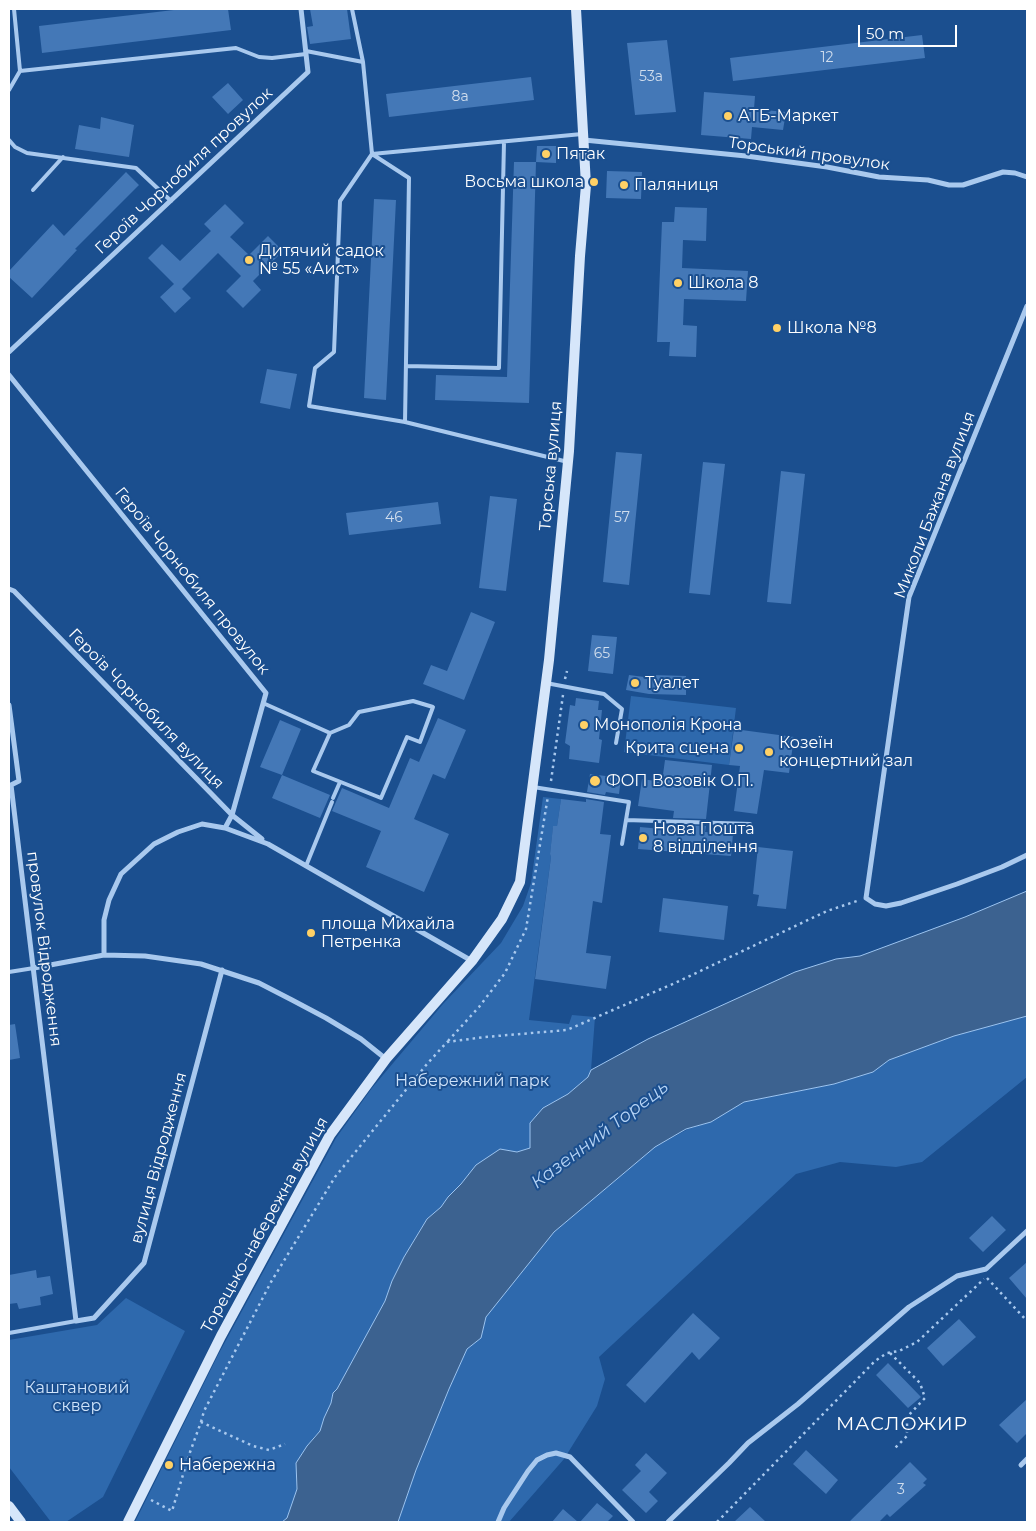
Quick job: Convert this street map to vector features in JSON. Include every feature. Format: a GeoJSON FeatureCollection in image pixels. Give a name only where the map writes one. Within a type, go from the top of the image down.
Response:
{"type":"FeatureCollection","features":[{"type":"Feature","properties":{"kind":"main road","name":"Торська вулиця"},"geometry":{"type":"LineString","coordinates":[[502,919],[520,882],[546,683],[568,462],[586,185],[576,9]]}},
{"type":"Feature","properties":{"kind":"main road","name":"Торецько-набережна вулиця"},"geometry":{"type":"LineString","coordinates":[[128,1522],[220,1336],[326,1144],[386,1059],[472,961],[502,919]]}},
{"type":"Feature","properties":{"kind":"main road"},"geometry":{"type":"LineString","coordinates":[[9,1506],[21,1522]]}},
{"type":"Feature","properties":{"kind":"street","name":"Героїв Чорнобиля провулок"},"geometry":{"type":"LineString","coordinates":[[9,352],[308,72],[301,9]]}},
{"type":"Feature","properties":{"kind":"street","name":"Торський провулок"},"geometry":{"type":"LineString","coordinates":[[583,137],[746,156],[827,167],[879,177],[928,180],[949,185],[963,185],[1003,172],[1027,177]]}},
{"type":"Feature","properties":{"kind":"street","name":"Миколи Бажана вулиця"},"geometry":{"type":"LineString","coordinates":[[866,898],[909,597],[1027,306]]}},
{"type":"Feature","properties":{"kind":"street","name":"Героїв Чорнобиля провулок"},"geometry":{"type":"LineString","coordinates":[[9,375],[266,693],[263,703]]}},
{"type":"Feature","properties":{"kind":"street","name":"Героїв Чорнобиля вулиця"},"geometry":{"type":"LineString","coordinates":[[9,589],[14,591],[232,816],[268,844]]}},
{"type":"Feature","properties":{"kind":"street"},"geometry":{"type":"LineString","coordinates":[[225,828],[232,816],[263,703]]}},
{"type":"Feature","properties":{"kind":"street","name":"провулок Відродження"},"geometry":{"type":"LineString","coordinates":[[9,705],[19,781],[11,785],[76,1321]]}},
{"type":"Feature","properties":{"kind":"street"},"geometry":{"type":"LineString","coordinates":[[104,956],[104,920],[109,900],[122,874],[154,844],[178,832],[202,824],[225,828],[268,844],[472,961]]}},
{"type":"Feature","properties":{"kind":"street"},"geometry":{"type":"LineString","coordinates":[[866,898],[875,904],[886,906],[901,903],[1002,867],[1027,855]]}},
{"type":"Feature","properties":{"kind":"street"},"geometry":{"type":"LineString","coordinates":[[34,968],[104,956],[146,956],[201,964],[258,983],[326,1018],[361,1039],[386,1059]]}},
{"type":"Feature","properties":{"kind":"street","name":"вулиця Відродження"},"geometry":{"type":"LineString","coordinates":[[76,1321],[94,1318],[144,1263],[222,970]]}},
{"type":"Feature","properties":{"kind":"street"},"geometry":{"type":"LineString","coordinates":[[668,1522],[748,1442],[798,1404],[909,1307],[957,1276],[986,1269],[1027,1231]]}},
{"type":"Feature","properties":{"kind":"street"},"geometry":{"type":"LineString","coordinates":[[498,1522],[504,1508],[537,1460],[556,1453],[570,1457],[633,1522]]}},
{"type":"Feature","properties":{"kind":"street"},"geometry":{"type":"LineString","coordinates":[[1021,1465],[1027,1459]]}},
{"type":"Feature","properties":{"kind":"lane"},"geometry":{"type":"LineString","coordinates":[[9,90],[20,71],[14,9]]}},
{"type":"Feature","properties":{"kind":"lane"},"geometry":{"type":"LineString","coordinates":[[352,9],[363,62],[372,154],[340,201],[334,352],[315,368],[309,406],[405,422],[568,462]]}},
{"type":"Feature","properties":{"kind":"lane"},"geometry":{"type":"LineString","coordinates":[[20,71],[236,48],[259,57],[272,58],[306,53],[363,62]]}},
{"type":"Feature","properties":{"kind":"lane"},"geometry":{"type":"LineString","coordinates":[[372,154],[583,137]]}},
{"type":"Feature","properties":{"kind":"lane"},"geometry":{"type":"LineString","coordinates":[[9,140],[15,147],[27,153],[136,168],[170,201]]}},
{"type":"Feature","properties":{"kind":"lane"},"geometry":{"type":"LineString","coordinates":[[406,366],[499,368],[504,142]]}},
{"type":"Feature","properties":{"kind":"lane"},"geometry":{"type":"LineString","coordinates":[[372,154],[409,178],[405,422]]}},
{"type":"Feature","properties":{"kind":"lane"},"geometry":{"type":"LineString","coordinates":[[33,190],[63,157]]}},
{"type":"Feature","properties":{"kind":"lane"},"geometry":{"type":"LineString","coordinates":[[546,683],[604,694],[622,709],[616,743]]}},
{"type":"Feature","properties":{"kind":"lane"},"geometry":{"type":"LineString","coordinates":[[413,701],[433,707],[420,742],[407,737],[381,798],[313,771],[330,733],[349,725],[359,712],[413,701]]}},
{"type":"Feature","properties":{"kind":"lane"},"geometry":{"type":"LineString","coordinates":[[263,703],[330,733]]}},
{"type":"Feature","properties":{"kind":"lane"},"geometry":{"type":"LineString","coordinates":[[306,866],[340,782]]}},
{"type":"Feature","properties":{"kind":"lane"},"geometry":{"type":"LineString","coordinates":[[533,787],[628,802],[622,844]]}},
{"type":"Feature","properties":{"kind":"lane"},"geometry":{"type":"LineString","coordinates":[[626,820],[750,824]]}},
{"type":"Feature","properties":{"kind":"lane"},"geometry":{"type":"LineString","coordinates":[[9,972],[34,968]]}},
{"type":"Feature","properties":{"kind":"lane"},"geometry":{"type":"LineString","coordinates":[[9,1333],[76,1321]]}},
{"type":"Feature","properties":{"kind":"path"},"geometry":{"type":"LineString","coordinates":[[147,1498],[172,1511],[204,1411],[266,1290],[335,1177],[447,1042],[567,1030],[675,983],[827,911],[866,898]]}},
{"type":"Feature","properties":{"kind":"path"},"geometry":{"type":"LineString","coordinates":[[717,1522],[875,1362],[887,1353],[900,1351],[918,1342],[986,1277],[1027,1321]]}},
{"type":"Feature","properties":{"kind":"path"},"geometry":{"type":"LineString","coordinates":[[890,1353],[920,1383],[926,1398],[907,1417],[907,1436],[895,1448]]}},
{"type":"Feature","properties":{"kind":"path"},"geometry":{"type":"LineString","coordinates":[[201,1422],[253,1446],[270,1450],[285,1444]]}},
{"type":"Feature","properties":{"kind":"green space"},"geometry":{"type":"Polygon","coordinates":[[[631,696],[736,708],[729,765],[624,752],[631,696]]]}},
{"type":"Feature","properties":{"kind":"green space","name":"Набережний парк"},"geometry":{"type":"Polygon","coordinates":[[[543,797],[561,799],[557,826],[553,827],[551,857],[529,1020],[569,1024],[572,1015],[595,1017],[591,1070],[588,1077],[568,1094],[543,1108],[531,1122],[531,1148],[517,1152],[509,1151],[476,1165],[441,1207],[427,1219],[404,1257],[392,1281],[385,1301],[337,1389],[333,1393],[320,1431],[301,1455],[296,1479],[297,1489],[287,1518],[282,1522],[135,1522],[218,1355],[336,1138],[372,1088],[443,1004],[501,943],[523,906],[531,883],[543,797]]]}},
{"type":"Feature","properties":{"kind":"green space"},"geometry":{"type":"Polygon","coordinates":[[[1027,1016],[1027,1077],[922,1162],[896,1167],[840,1162],[796,1174],[599,1357],[605,1379],[597,1406],[564,1459],[509,1522],[398,1522],[416,1470],[449,1389],[467,1349],[481,1338],[486,1317],[554,1232],[655,1147],[688,1129],[711,1122],[744,1102],[834,1084],[873,1072],[889,1060],[954,1036],[1027,1016]]]}},
{"type":"Feature","properties":{"kind":"green space","name":"Каштановий сквер"},"geometry":{"type":"Polygon","coordinates":[[[126,1298],[185,1331],[103,1497],[66,1522],[51,1522],[9,1467],[9,1340],[97,1325],[126,1298]]]}},
{"type":"Feature","properties":{"kind":"water","name":"Казенний Торець"},"geometry":{"type":"Polygon","coordinates":[[[1027,891],[1027,1016],[954,1036],[889,1060],[873,1072],[834,1084],[744,1102],[711,1122],[686,1129],[655,1147],[554,1232],[486,1317],[481,1338],[467,1349],[449,1389],[416,1470],[398,1522],[282,1522],[287,1518],[297,1489],[296,1463],[320,1431],[333,1393],[337,1389],[385,1301],[392,1281],[404,1257],[427,1219],[441,1207],[476,1165],[500,1149],[517,1152],[530,1148],[530,1123],[543,1108],[568,1094],[588,1077],[591,1070],[648,1039],[795,972],[836,959],[860,956],[965,917],[1027,891]]]}},
{"type":"Feature","properties":{"kind":"building"},"geometry":{"type":"Polygon","coordinates":[[[182,9],[228,9],[231,30],[42,53],[39,26],[182,9]]]}},
{"type":"Feature","properties":{"kind":"building"},"geometry":{"type":"Polygon","coordinates":[[[310,9],[347,9],[351,39],[310,44],[307,27],[313,26],[310,9]]]}},
{"type":"Feature","properties":{"kind":"building"},"geometry":{"type":"Polygon","coordinates":[[[922,35],[925,58],[733,81],[730,58],[922,35]]]}},
{"type":"Feature","properties":{"kind":"building"},"geometry":{"type":"Polygon","coordinates":[[[667,40],[676,112],[635,115],[627,43],[667,40]]]}},
{"type":"Feature","properties":{"kind":"building"},"geometry":{"type":"Polygon","coordinates":[[[531,77],[534,100],[389,117],[386,94],[531,77]]]}},
{"type":"Feature","properties":{"kind":"building"},"geometry":{"type":"Polygon","coordinates":[[[228,83],[243,100],[228,114],[212,97],[228,83]]]}},
{"type":"Feature","properties":{"kind":"building","name":"АТБ-Маркет"},"geometry":{"type":"Polygon","coordinates":[[[704,92],[755,96],[754,109],[786,112],[783,130],[752,127],[751,139],[701,135],[704,92]]]}},
{"type":"Feature","properties":{"kind":"building"},"geometry":{"type":"Polygon","coordinates":[[[101,117],[134,125],[129,157],[75,149],[79,125],[100,129],[101,117]]]}},
{"type":"Feature","properties":{"kind":"building","name":"Пятак"},"geometry":{"type":"Polygon","coordinates":[[[537,146],[556,146],[556,163],[536,162],[537,146]]]}},
{"type":"Feature","properties":{"kind":"building"},"geometry":{"type":"Polygon","coordinates":[[[514,162],[536,162],[529,403],[435,400],[436,375],[507,377],[514,162]]]}},
{"type":"Feature","properties":{"kind":"building","name":"Паляниця"},"geometry":{"type":"Polygon","coordinates":[[[607,171],[642,172],[641,199],[606,198],[607,171]]]}},
{"type":"Feature","properties":{"kind":"building"},"geometry":{"type":"Polygon","coordinates":[[[126,172],[139,185],[75,249],[77,250],[32,298],[9,277],[9,271],[53,224],[64,236],[126,172]]]}},
{"type":"Feature","properties":{"kind":"building"},"geometry":{"type":"Polygon","coordinates":[[[374,199],[396,200],[386,400],[364,398],[374,199]]]}},
{"type":"Feature","properties":{"kind":"building","name":"Дитячий садок № 55 «Аист»"},"geometry":{"type":"Polygon","coordinates":[[[225,204],[244,223],[230,237],[249,255],[268,236],[283,251],[253,281],[261,290],[243,308],[226,291],[241,276],[218,253],[182,289],[191,298],[175,313],[160,297],[174,284],[148,258],[162,244],[180,261],[211,231],[204,224],[225,204]]]}},
{"type":"Feature","properties":{"kind":"building"},"geometry":{"type":"Polygon","coordinates":[[[675,207],[707,208],[706,241],[683,240],[682,268],[748,271],[746,301],[684,299],[683,325],[697,326],[696,357],[669,356],[670,342],[657,342],[662,222],[674,222],[675,207]]]}},
{"type":"Feature","properties":{"kind":"building"},"geometry":{"type":"Polygon","coordinates":[[[267,369],[297,374],[290,409],[260,403],[267,369]]]}},
{"type":"Feature","properties":{"kind":"building"},"geometry":{"type":"Polygon","coordinates":[[[616,452],[642,454],[629,585],[603,582],[616,452]]]}},
{"type":"Feature","properties":{"kind":"building"},"geometry":{"type":"Polygon","coordinates":[[[703,462],[725,464],[710,595],[689,593],[703,462]]]}},
{"type":"Feature","properties":{"kind":"building"},"geometry":{"type":"Polygon","coordinates":[[[781,471],[805,474],[791,604],[767,602],[781,471]]]}},
{"type":"Feature","properties":{"kind":"building"},"geometry":{"type":"Polygon","coordinates":[[[490,496],[517,499],[506,591],[479,588],[490,496]]]}},
{"type":"Feature","properties":{"kind":"building"},"geometry":{"type":"Polygon","coordinates":[[[438,502],[441,524],[349,535],[346,513],[438,502]]]}},
{"type":"Feature","properties":{"kind":"building"},"geometry":{"type":"Polygon","coordinates":[[[471,612],[495,622],[464,700],[423,684],[431,665],[447,671],[471,612]]]}},
{"type":"Feature","properties":{"kind":"building"},"geometry":{"type":"Polygon","coordinates":[[[592,635],[617,637],[613,674],[588,671],[592,635]]]}},
{"type":"Feature","properties":{"kind":"building"},"geometry":{"type":"Polygon","coordinates":[[[629,675],[652,678],[652,675],[686,676],[686,695],[649,694],[626,690],[629,675]]]}},
{"type":"Feature","properties":{"kind":"building","name":"Монополія Крона"},"geometry":{"type":"Polygon","coordinates":[[[576,698],[599,701],[598,710],[602,710],[599,739],[602,740],[599,763],[569,759],[570,746],[565,743],[570,705],[575,706],[576,698]]]}},
{"type":"Feature","properties":{"kind":"building"},"geometry":{"type":"Polygon","coordinates":[[[438,718],[466,730],[445,779],[433,774],[414,819],[449,834],[424,892],[366,867],[381,831],[332,811],[342,788],[389,808],[410,758],[419,762],[438,718]]]}},
{"type":"Feature","properties":{"kind":"building"},"geometry":{"type":"Polygon","coordinates":[[[280,720],[301,729],[282,775],[260,767],[280,720]]]}},
{"type":"Feature","properties":{"kind":"building"},"geometry":{"type":"Polygon","coordinates":[[[734,729],[794,737],[789,773],[764,770],[757,814],[734,811],[740,766],[729,765],[734,729]]]}},
{"type":"Feature","properties":{"kind":"building"},"geometry":{"type":"Polygon","coordinates":[[[665,760],[712,765],[706,819],[673,818],[674,811],[638,806],[642,779],[662,782],[665,760]]]}},
{"type":"Feature","properties":{"kind":"building","name":"ФОП Возовік О.П."},"geometry":{"type":"Polygon","coordinates":[[[590,774],[621,778],[619,794],[606,792],[605,795],[587,792],[590,774]]]}},
{"type":"Feature","properties":{"kind":"building"},"geometry":{"type":"Polygon","coordinates":[[[282,775],[330,795],[320,818],[272,798],[282,775]]]}},
{"type":"Feature","properties":{"kind":"building"},"geometry":{"type":"Polygon","coordinates":[[[561,799],[586,802],[586,799],[604,802],[600,834],[611,835],[602,903],[593,901],[586,953],[611,956],[606,989],[535,979],[551,857],[553,826],[557,826],[561,799]]]}},
{"type":"Feature","properties":{"kind":"building"},"geometry":{"type":"Polygon","coordinates":[[[672,825],[706,826],[705,832],[733,834],[731,856],[638,849],[640,827],[672,830],[672,825]]]}},
{"type":"Feature","properties":{"kind":"building"},"geometry":{"type":"Polygon","coordinates":[[[758,847],[793,851],[786,909],[757,906],[759,895],[753,894],[758,847]]]}},
{"type":"Feature","properties":{"kind":"building"},"geometry":{"type":"Polygon","coordinates":[[[663,898],[728,906],[724,940],[659,932],[663,898]]]}},
{"type":"Feature","properties":{"kind":"building"},"geometry":{"type":"Polygon","coordinates":[[[15,1024],[20,1058],[9,1060],[9,1025],[15,1024]]]}},
{"type":"Feature","properties":{"kind":"building"},"geometry":{"type":"Polygon","coordinates":[[[992,1216],[1006,1230],[983,1252],[969,1238],[992,1216]]]}},
{"type":"Feature","properties":{"kind":"building"},"geometry":{"type":"Polygon","coordinates":[[[1027,1262],[1027,1299],[1009,1278],[1027,1262]]]}},
{"type":"Feature","properties":{"kind":"building"},"geometry":{"type":"Polygon","coordinates":[[[36,1270],[37,1278],[50,1276],[53,1294],[40,1297],[41,1305],[19,1309],[17,1303],[9,1304],[9,1275],[36,1270]]]}},
{"type":"Feature","properties":{"kind":"building"},"geometry":{"type":"Polygon","coordinates":[[[693,1313],[720,1338],[699,1360],[692,1352],[645,1403],[626,1385],[693,1313]]]}},
{"type":"Feature","properties":{"kind":"building"},"geometry":{"type":"Polygon","coordinates":[[[959,1319],[976,1337],[943,1366],[927,1348],[959,1319]]]}},
{"type":"Feature","properties":{"kind":"building"},"geometry":{"type":"Polygon","coordinates":[[[888,1363],[921,1397],[908,1408],[876,1375],[888,1363]]]}},
{"type":"Feature","properties":{"kind":"building"},"geometry":{"type":"Polygon","coordinates":[[[1027,1399],[1027,1433],[1017,1443],[999,1425],[1027,1399]]]}},
{"type":"Feature","properties":{"kind":"building"},"geometry":{"type":"Polygon","coordinates":[[[806,1450],[838,1480],[826,1494],[793,1464],[806,1450]]]}},
{"type":"Feature","properties":{"kind":"building"},"geometry":{"type":"Polygon","coordinates":[[[646,1453],[667,1473],[649,1492],[658,1501],[646,1513],[622,1490],[641,1471],[635,1465],[646,1453]]]}},
{"type":"Feature","properties":{"kind":"building"},"geometry":{"type":"Polygon","coordinates":[[[910,1462],[927,1479],[923,1483],[926,1485],[890,1517],[887,1514],[879,1522],[849,1522],[910,1462]]]}},
{"type":"Feature","properties":{"kind":"building"},"geometry":{"type":"Polygon","coordinates":[[[597,1503],[613,1516],[607,1522],[580,1522],[597,1503]]]}},
{"type":"Feature","properties":{"kind":"building"},"geometry":{"type":"Polygon","coordinates":[[[750,1507],[766,1522],[734,1522],[750,1507]]]}},
{"type":"Feature","properties":{"kind":"building"},"geometry":{"type":"Polygon","coordinates":[[[563,1509],[578,1522],[552,1522],[563,1509]]]}},
{"type":"Feature","properties":{"kind":"place","name":"АТБ-Маркет"},"geometry":{"type":"Point","coordinates":[728,116]}},
{"type":"Feature","properties":{"kind":"place","name":"Пятак"},"geometry":{"type":"Point","coordinates":[546,154]}},
{"type":"Feature","properties":{"kind":"place","name":"Восьма школа"},"geometry":{"type":"Point","coordinates":[594,182]}},
{"type":"Feature","properties":{"kind":"place","name":"Паляниця"},"geometry":{"type":"Point","coordinates":[624,185]}},
{"type":"Feature","properties":{"kind":"place","name":"Дитячий садок № 55 «Аист»"},"geometry":{"type":"Point","coordinates":[249,260]}},
{"type":"Feature","properties":{"kind":"place","name":"Школа 8"},"geometry":{"type":"Point","coordinates":[678,283]}},
{"type":"Feature","properties":{"kind":"place","name":"Школа №8"},"geometry":{"type":"Point","coordinates":[777,328]}},
{"type":"Feature","properties":{"kind":"place","name":"Туалет"},"geometry":{"type":"Point","coordinates":[635,683]}},
{"type":"Feature","properties":{"kind":"place","name":"Монополія Крона"},"geometry":{"type":"Point","coordinates":[584,725]}},
{"type":"Feature","properties":{"kind":"place","name":"Крита сцена"},"geometry":{"type":"Point","coordinates":[739,748]}},
{"type":"Feature","properties":{"kind":"place","name":"Козеїн концертний зал"},"geometry":{"type":"Point","coordinates":[769,752]}},
{"type":"Feature","properties":{"kind":"place","name":"ФОП Возовік О.П."},"geometry":{"type":"Point","coordinates":[595,781]}},
{"type":"Feature","properties":{"kind":"place","name":"Нова Пошта 8 відділення"},"geometry":{"type":"Point","coordinates":[643,838]}},
{"type":"Feature","properties":{"kind":"place","name":"площа Михайла Петренка"},"geometry":{"type":"Point","coordinates":[311,933]}},
{"type":"Feature","properties":{"kind":"place","name":"Набережна"},"geometry":{"type":"Point","coordinates":[169,1465]}},
{"type":"Feature","properties":{"kind":"district","name":"МАСЛОЖИР"},"geometry":{"type":"Point","coordinates":[902,1424]}}]}
